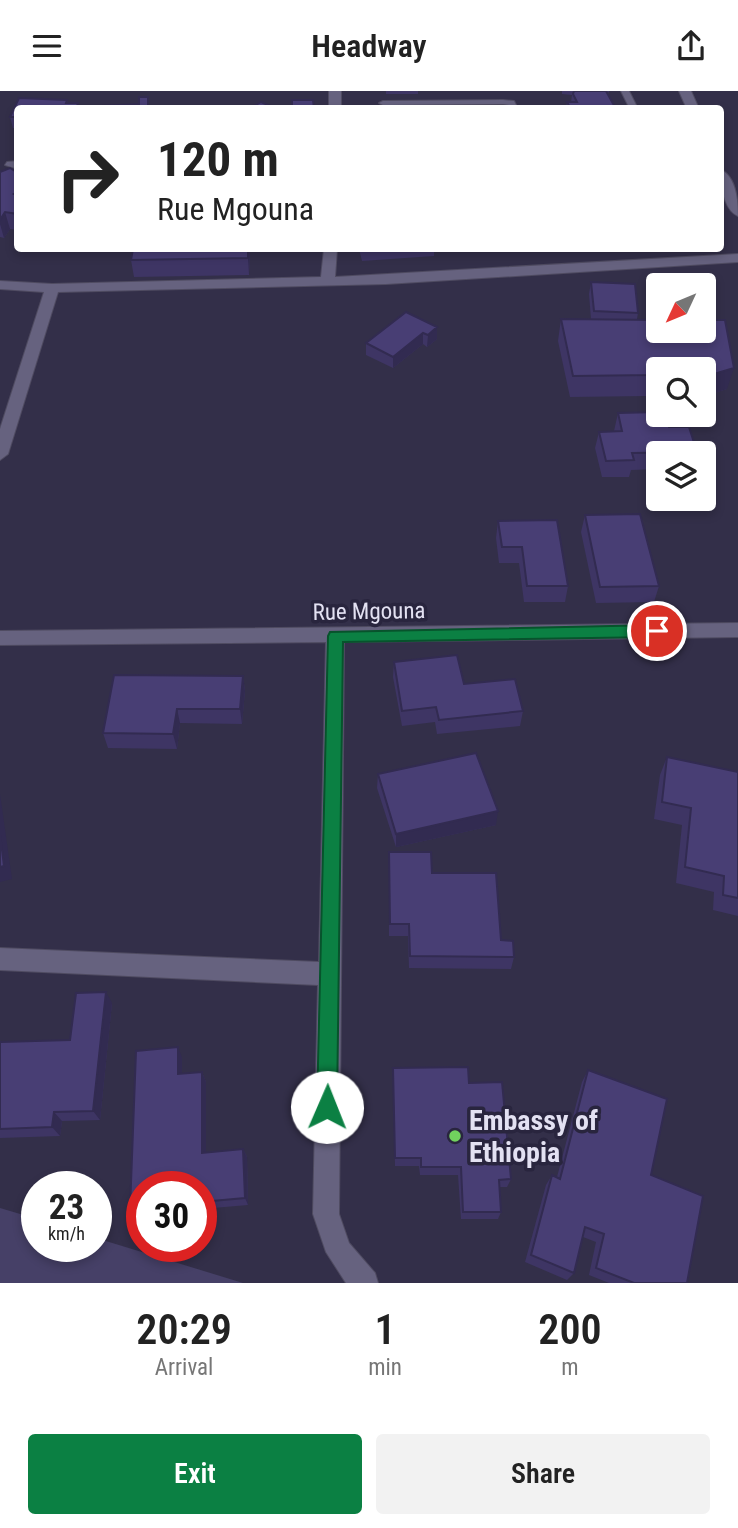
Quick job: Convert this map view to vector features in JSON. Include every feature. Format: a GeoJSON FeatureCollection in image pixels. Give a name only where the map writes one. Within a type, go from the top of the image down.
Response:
{"type":"FeatureCollection","features":[{"type":"Feature","properties":{"kind":"street"},"geometry":{"type":"LineString","coordinates":[[724,181],[738,212]]}},
{"type":"Feature","properties":{"kind":"street"},"geometry":{"type":"LineString","coordinates":[[328,282],[330,252]]}},
{"type":"Feature","properties":{"kind":"street"},"geometry":{"type":"LineString","coordinates":[[0,285],[52,288],[328,282],[738,258]]}},
{"type":"Feature","properties":{"kind":"street"},"geometry":{"type":"LineString","coordinates":[[0,454],[52,288]]}},
{"type":"Feature","properties":{"kind":"street","name":"Rue Mgouna"},"geometry":{"type":"LineString","coordinates":[[0,638],[738,630]]}},
{"type":"Feature","properties":{"kind":"street"},"geometry":{"type":"LineString","coordinates":[[335,636],[326,1214],[331,1235],[342,1258],[365,1283]]}},
{"type":"Feature","properties":{"kind":"street"},"geometry":{"type":"LineString","coordinates":[[0,959],[330,974]]}},
{"type":"Feature","properties":{"kind":"lane"},"geometry":{"type":"LineString","coordinates":[[462,91],[463,102]]}},
{"type":"Feature","properties":{"kind":"lane"},"geometry":{"type":"LineString","coordinates":[[404,105],[463,102],[503,102],[512,105]]}},
{"type":"Feature","properties":{"kind":"shaded area"},"geometry":{"type":"Polygon","coordinates":[[[0,1208],[21,1214],[21,1262],[112,1262],[112,1243],[126,1247],[126,1262],[174,1262],[243,1283],[0,1283],[0,1208]]]}},
{"type":"Feature","properties":{"kind":"building"},"geometry":{"type":"Polygon","coordinates":[[[574,91],[606,91],[614,105],[569,105],[567,102],[577,102],[574,91]]]}},
{"type":"Feature","properties":{"kind":"building"},"geometry":{"type":"Polygon","coordinates":[[[139,97],[148,97],[148,105],[121,105],[139,104],[139,97]]]}},
{"type":"Feature","properties":{"kind":"building"},"geometry":{"type":"Polygon","coordinates":[[[19,98],[78,103],[77,105],[16,105],[19,98]]]}},
{"type":"Feature","properties":{"kind":"building"},"geometry":{"type":"Polygon","coordinates":[[[292,100],[313,100],[314,105],[292,105],[292,100]]]}},
{"type":"Feature","properties":{"kind":"building"},"geometry":{"type":"Polygon","coordinates":[[[10,168],[14,170],[14,213],[5,212],[0,220],[0,172],[10,168]]]}},
{"type":"Feature","properties":{"kind":"building"},"geometry":{"type":"Polygon","coordinates":[[[132,252],[248,252],[248,258],[131,260],[132,252]]]}},
{"type":"Feature","properties":{"kind":"building"},"geometry":{"type":"Polygon","coordinates":[[[591,282],[635,284],[638,313],[594,311],[591,282]]]}},
{"type":"Feature","properties":{"kind":"building"},"geometry":{"type":"Polygon","coordinates":[[[406,312],[437,327],[428,335],[423,333],[393,357],[366,343],[406,312]]]}},
{"type":"Feature","properties":{"kind":"building"},"geometry":{"type":"Polygon","coordinates":[[[561,319],[646,320],[646,343],[716,343],[716,320],[725,320],[734,368],[716,373],[716,357],[646,357],[646,375],[573,376],[561,319]]]}},
{"type":"Feature","properties":{"kind":"building"},"geometry":{"type":"Polygon","coordinates":[[[646,412],[646,427],[689,427],[693,441],[646,441],[646,453],[632,453],[634,460],[606,461],[599,432],[622,431],[618,413],[646,412]]]}},
{"type":"Feature","properties":{"kind":"building"},"geometry":{"type":"Polygon","coordinates":[[[640,514],[659,586],[600,587],[585,515],[640,514]]]}},
{"type":"Feature","properties":{"kind":"building"},"geometry":{"type":"Polygon","coordinates":[[[557,520],[568,586],[527,586],[522,547],[502,547],[498,521],[557,520]]]}},
{"type":"Feature","properties":{"kind":"building"},"geometry":{"type":"Polygon","coordinates":[[[457,655],[464,684],[515,679],[523,711],[439,720],[436,707],[402,711],[394,662],[457,655]]]}},
{"type":"Feature","properties":{"kind":"building"},"geometry":{"type":"Polygon","coordinates":[[[114,675],[243,676],[240,709],[177,709],[173,734],[103,733],[114,675]]]}},
{"type":"Feature","properties":{"kind":"building"},"geometry":{"type":"Polygon","coordinates":[[[476,753],[498,811],[396,834],[378,774],[476,753]]]}},
{"type":"Feature","properties":{"kind":"building"},"geometry":{"type":"Polygon","coordinates":[[[667,757],[738,772],[738,898],[723,895],[724,876],[685,867],[691,808],[662,802],[667,757]]]}},
{"type":"Feature","properties":{"kind":"building"},"geometry":{"type":"Polygon","coordinates":[[[0,834],[4,866],[0,867],[0,834]]]}},
{"type":"Feature","properties":{"kind":"building"},"geometry":{"type":"Polygon","coordinates":[[[389,852],[431,852],[432,873],[496,873],[501,940],[513,941],[514,957],[410,956],[409,924],[390,924],[389,852]]]}},
{"type":"Feature","properties":{"kind":"building"},"geometry":{"type":"Polygon","coordinates":[[[106,992],[93,1111],[54,1112],[52,1127],[0,1129],[0,1042],[70,1040],[76,993],[106,992]]]}},
{"type":"Feature","properties":{"kind":"building"},"geometry":{"type":"Polygon","coordinates":[[[178,1047],[178,1074],[202,1072],[202,1153],[243,1149],[245,1198],[217,1201],[217,1171],[131,1171],[136,1051],[178,1047]]]}},
{"type":"Feature","properties":{"kind":"building"},"geometry":{"type":"Polygon","coordinates":[[[468,1067],[469,1083],[502,1082],[511,1179],[499,1180],[501,1212],[463,1212],[461,1167],[421,1167],[421,1158],[395,1158],[393,1068],[468,1067]]]}},
{"type":"Feature","properties":{"kind":"building"},"geometry":{"type":"Polygon","coordinates":[[[588,1070],[667,1099],[651,1175],[703,1196],[687,1283],[634,1283],[596,1268],[604,1234],[585,1227],[574,1273],[531,1255],[552,1175],[560,1179],[588,1070]]]}},
{"type":"Feature","properties":{"kind":"place","name":"Embassy of Ethiopia"},"geometry":{"type":"Point","coordinates":[455,1136]}},
{"type":"Feature","properties":{"kind":"route"},"geometry":{"type":"LineString","coordinates":[[327,1107],[335,636],[657,631]]}}]}
